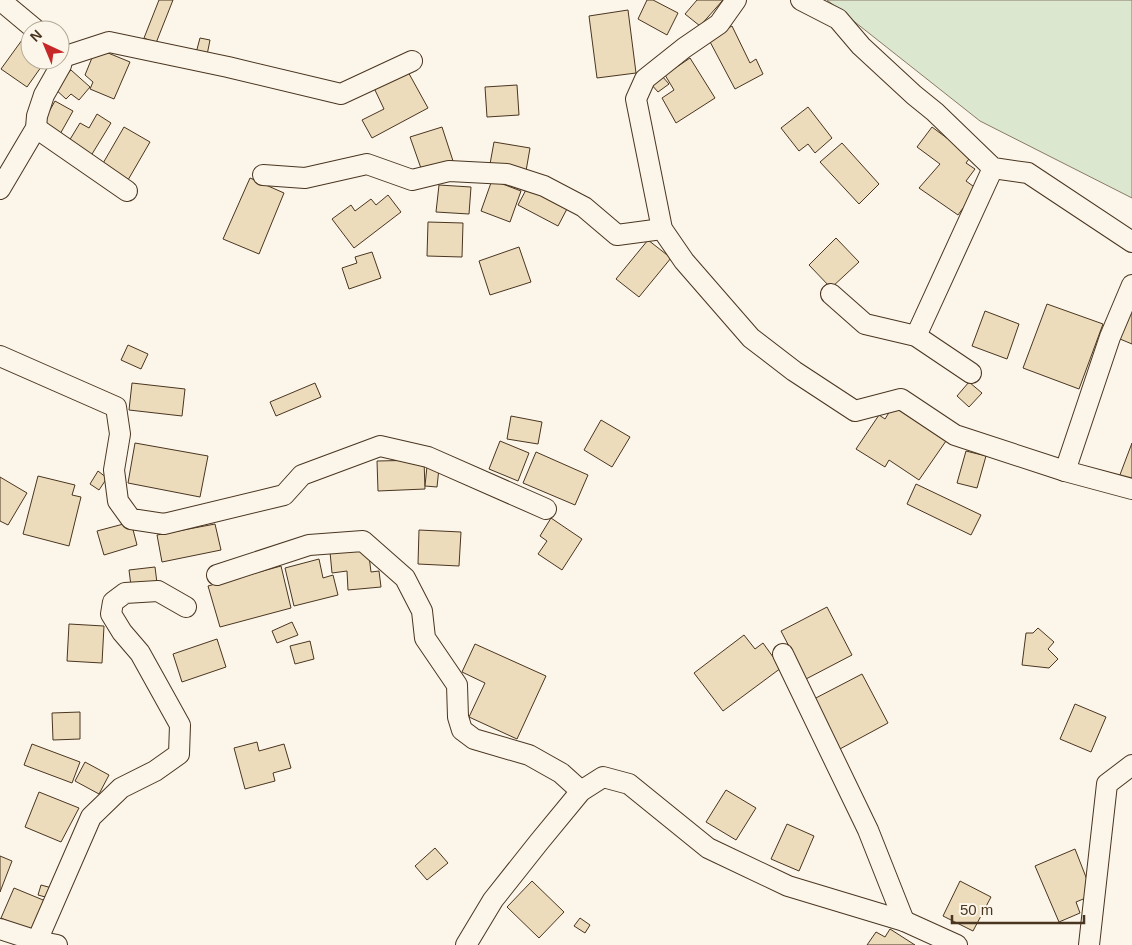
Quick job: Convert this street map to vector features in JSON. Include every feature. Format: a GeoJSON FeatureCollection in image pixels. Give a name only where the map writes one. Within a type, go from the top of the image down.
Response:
{"type":"FeatureCollection","features":[{"type":"Feature","properties":{"kind":"street"},"geometry":{"type":"LineString","coordinates":[[0,0],[24,20]]}},
{"type":"Feature","properties":{"kind":"street"},"geometry":{"type":"LineString","coordinates":[[736,0],[719,24],[684,48],[645,79],[636,99],[662,229],[702,282],[751,338],[794,371],[855,411],[900,399],[955,435],[1065,471],[1132,489]]}},
{"type":"Feature","properties":{"kind":"street"},"geometry":{"type":"LineString","coordinates":[[801,0],[838,19],[861,46],[994,168],[1028,173],[1132,242]]}},
{"type":"Feature","properties":{"kind":"street"},"geometry":{"type":"LineString","coordinates":[[70,52],[110,42],[228,67],[341,94],[412,61]]}},
{"type":"Feature","properties":{"kind":"street"},"geometry":{"type":"LineString","coordinates":[[0,189],[36,128],[36,116],[44,95],[58,70]]}},
{"type":"Feature","properties":{"kind":"street"},"geometry":{"type":"LineString","coordinates":[[36,128],[127,191]]}},
{"type":"Feature","properties":{"kind":"street"},"geometry":{"type":"LineString","coordinates":[[263,175],[305,178],[367,164],[412,180],[449,172],[506,174],[544,186],[584,206],[617,236],[662,229]]}},
{"type":"Feature","properties":{"kind":"street"},"geometry":{"type":"LineString","coordinates":[[916,336],[994,168]]}},
{"type":"Feature","properties":{"kind":"street"},"geometry":{"type":"LineString","coordinates":[[1065,471],[1110,337],[1132,286]]}},
{"type":"Feature","properties":{"kind":"street"},"geometry":{"type":"LineString","coordinates":[[831,294],[864,324],[894,333],[916,336],[971,373]]}},
{"type":"Feature","properties":{"kind":"street"},"geometry":{"type":"LineString","coordinates":[[0,356],[116,407],[120,434],[114,470],[118,501],[131,519],[164,524],[284,495],[302,476],[380,446],[428,457],[546,509]]}},
{"type":"Feature","properties":{"kind":"street"},"geometry":{"type":"LineString","coordinates":[[217,575],[309,545],[363,541],[405,578],[422,611],[425,638],[457,685],[458,717],[462,730],[474,739],[529,755],[561,773],[581,791]]}},
{"type":"Feature","properties":{"kind":"street"},"geometry":{"type":"LineString","coordinates":[[37,941],[91,817],[121,788],[155,772],[179,754],[180,725],[140,653],[122,632],[111,614],[114,602],[125,593],[158,591],[186,607]]}},
{"type":"Feature","properties":{"kind":"street"},"geometry":{"type":"LineString","coordinates":[[783,654],[868,830],[904,921]]}},
{"type":"Feature","properties":{"kind":"street"},"geometry":{"type":"LineString","coordinates":[[1089,945],[1107,784],[1132,765]]}},
{"type":"Feature","properties":{"kind":"street"},"geometry":{"type":"LineString","coordinates":[[466,945],[493,900],[581,791],[603,777],[629,784],[708,848],[788,886],[904,921],[958,945]]}},
{"type":"Feature","properties":{"kind":"street"},"geometry":{"type":"LineString","coordinates":[[0,929],[37,941],[57,945]]}},
{"type":"Feature","properties":{"kind":"green space"},"geometry":{"type":"Polygon","coordinates":[[[827,0],[1132,0],[1132,198],[980,121],[827,0]]]}},
{"type":"Feature","properties":{"kind":"building"},"geometry":{"type":"Polygon","coordinates":[[[159,0],[173,0],[156,43],[144,38],[159,0]]]}},
{"type":"Feature","properties":{"kind":"building"},"geometry":{"type":"Polygon","coordinates":[[[647,0],[653,0],[678,13],[667,35],[638,19],[647,0]]]}},
{"type":"Feature","properties":{"kind":"building"},"geometry":{"type":"Polygon","coordinates":[[[697,0],[723,0],[700,26],[685,14],[697,0]]]}},
{"type":"Feature","properties":{"kind":"building"},"geometry":{"type":"Polygon","coordinates":[[[628,10],[636,73],[597,78],[589,16],[628,10]]]}},
{"type":"Feature","properties":{"kind":"building"},"geometry":{"type":"Polygon","coordinates":[[[732,26],[750,63],[756,59],[763,74],[735,89],[708,38],[732,26]]]}},
{"type":"Feature","properties":{"kind":"building"},"geometry":{"type":"Polygon","coordinates":[[[200,38],[210,40],[207,55],[196,53],[200,38]]]}},
{"type":"Feature","properties":{"kind":"building"},"geometry":{"type":"Polygon","coordinates":[[[20,43],[20,70],[39,70],[27,87],[1,69],[20,43]]]}},
{"type":"Feature","properties":{"kind":"building"},"geometry":{"type":"Polygon","coordinates":[[[96,48],[130,62],[114,99],[90,89],[93,82],[85,75],[96,48]]]}},
{"type":"Feature","properties":{"kind":"building"},"geometry":{"type":"Polygon","coordinates":[[[690,58],[715,98],[676,123],[662,98],[674,90],[665,75],[690,58]]]}},
{"type":"Feature","properties":{"kind":"building"},"geometry":{"type":"Polygon","coordinates":[[[71,70],[90,87],[79,100],[71,94],[66,99],[54,88],[71,70]]]}},
{"type":"Feature","properties":{"kind":"building"},"geometry":{"type":"Polygon","coordinates":[[[407,70],[428,108],[372,138],[362,120],[384,109],[374,88],[407,70]]]}},
{"type":"Feature","properties":{"kind":"building"},"geometry":{"type":"Polygon","coordinates":[[[662,76],[669,84],[658,92],[651,84],[662,76]]]}},
{"type":"Feature","properties":{"kind":"building"},"geometry":{"type":"Polygon","coordinates":[[[517,85],[519,115],[487,117],[485,87],[517,85]]]}},
{"type":"Feature","properties":{"kind":"building"},"geometry":{"type":"Polygon","coordinates":[[[55,101],[73,111],[59,136],[41,126],[55,101]]]}},
{"type":"Feature","properties":{"kind":"building"},"geometry":{"type":"Polygon","coordinates":[[[808,107],[832,138],[815,153],[808,144],[799,151],[781,128],[808,107]]]}},
{"type":"Feature","properties":{"kind":"building"},"geometry":{"type":"Polygon","coordinates":[[[97,114],[111,123],[89,159],[66,146],[80,123],[89,128],[97,114]]]}},
{"type":"Feature","properties":{"kind":"building"},"geometry":{"type":"Polygon","coordinates":[[[124,127],[150,142],[128,180],[102,165],[124,127]]]}},
{"type":"Feature","properties":{"kind":"building"},"geometry":{"type":"Polygon","coordinates":[[[442,127],[454,164],[423,174],[410,137],[442,127]]]}},
{"type":"Feature","properties":{"kind":"building"},"geometry":{"type":"Polygon","coordinates":[[[932,127],[971,156],[966,163],[975,169],[966,181],[977,189],[958,215],[919,188],[940,164],[917,147],[932,127]]]}},
{"type":"Feature","properties":{"kind":"building"},"geometry":{"type":"Polygon","coordinates":[[[494,142],[530,148],[526,171],[490,164],[494,142]]]}},
{"type":"Feature","properties":{"kind":"building"},"geometry":{"type":"Polygon","coordinates":[[[842,143],[879,184],[859,204],[820,162],[842,143]]]}},
{"type":"Feature","properties":{"kind":"building"},"geometry":{"type":"Polygon","coordinates":[[[250,178],[284,193],[259,254],[223,239],[250,178]]]}},
{"type":"Feature","properties":{"kind":"building"},"geometry":{"type":"Polygon","coordinates":[[[492,180],[521,191],[510,222],[481,211],[492,180]]]}},
{"type":"Feature","properties":{"kind":"building"},"geometry":{"type":"Polygon","coordinates":[[[439,185],[471,187],[469,214],[436,212],[439,185]]]}},
{"type":"Feature","properties":{"kind":"building"},"geometry":{"type":"Polygon","coordinates":[[[528,186],[568,207],[558,226],[518,205],[528,186]]]}},
{"type":"Feature","properties":{"kind":"building"},"geometry":{"type":"Polygon","coordinates":[[[388,195],[401,212],[354,248],[332,219],[351,205],[355,211],[371,199],[376,205],[388,195]]]}},
{"type":"Feature","properties":{"kind":"building"},"geometry":{"type":"Polygon","coordinates":[[[428,222],[463,223],[462,257],[427,256],[428,222]]]}},
{"type":"Feature","properties":{"kind":"building"},"geometry":{"type":"Polygon","coordinates":[[[836,238],[859,262],[831,288],[809,265],[836,238]]]}},
{"type":"Feature","properties":{"kind":"building"},"geometry":{"type":"Polygon","coordinates":[[[648,240],[671,258],[639,297],[616,279],[648,240]]]}},
{"type":"Feature","properties":{"kind":"building"},"geometry":{"type":"Polygon","coordinates":[[[519,247],[531,282],[490,295],[479,261],[519,247]]]}},
{"type":"Feature","properties":{"kind":"building"},"geometry":{"type":"Polygon","coordinates":[[[372,252],[381,278],[349,289],[342,268],[357,263],[355,257],[372,252]]]}},
{"type":"Feature","properties":{"kind":"building"},"geometry":{"type":"Polygon","coordinates":[[[1047,304],[1103,324],[1079,389],[1023,368],[1047,304]]]}},
{"type":"Feature","properties":{"kind":"building"},"geometry":{"type":"Polygon","coordinates":[[[1132,307],[1132,344],[1120,339],[1132,307]]]}},
{"type":"Feature","properties":{"kind":"building"},"geometry":{"type":"Polygon","coordinates":[[[985,311],[1019,324],[1007,359],[972,346],[985,311]]]}},
{"type":"Feature","properties":{"kind":"building"},"geometry":{"type":"Polygon","coordinates":[[[128,345],[148,354],[141,369],[121,360],[128,345]]]}},
{"type":"Feature","properties":{"kind":"building"},"geometry":{"type":"Polygon","coordinates":[[[969,382],[982,393],[969,407],[957,396],[969,382]]]}},
{"type":"Feature","properties":{"kind":"building"},"geometry":{"type":"Polygon","coordinates":[[[132,383],[185,389],[182,416],[129,410],[132,383]]]}},
{"type":"Feature","properties":{"kind":"building"},"geometry":{"type":"Polygon","coordinates":[[[315,383],[321,397],[276,416],[270,402],[315,383]]]}},
{"type":"Feature","properties":{"kind":"building"},"geometry":{"type":"Polygon","coordinates":[[[893,406],[946,441],[919,480],[889,460],[885,467],[856,449],[879,415],[885,419],[893,406]]]}},
{"type":"Feature","properties":{"kind":"building"},"geometry":{"type":"Polygon","coordinates":[[[511,416],[542,422],[538,444],[507,439],[511,416]]]}},
{"type":"Feature","properties":{"kind":"building"},"geometry":{"type":"Polygon","coordinates":[[[601,420],[630,437],[612,467],[584,450],[601,420]]]}},
{"type":"Feature","properties":{"kind":"building"},"geometry":{"type":"Polygon","coordinates":[[[500,441],[529,453],[518,481],[489,469],[500,441]]]}},
{"type":"Feature","properties":{"kind":"building"},"geometry":{"type":"Polygon","coordinates":[[[135,443],[208,456],[200,497],[128,483],[135,443]]]}},
{"type":"Feature","properties":{"kind":"building"},"geometry":{"type":"Polygon","coordinates":[[[1132,443],[1132,485],[1118,480],[1132,443]]]}},
{"type":"Feature","properties":{"kind":"building"},"geometry":{"type":"Polygon","coordinates":[[[966,451],[986,456],[977,488],[957,483],[966,451]]]}},
{"type":"Feature","properties":{"kind":"building"},"geometry":{"type":"Polygon","coordinates":[[[536,452],[588,475],[575,505],[523,483],[536,452]]]}},
{"type":"Feature","properties":{"kind":"building"},"geometry":{"type":"Polygon","coordinates":[[[424,460],[425,489],[378,491],[377,461],[424,460]]]}},
{"type":"Feature","properties":{"kind":"building"},"geometry":{"type":"Polygon","coordinates":[[[427,466],[439,468],[437,487],[425,486],[427,466]]]}},
{"type":"Feature","properties":{"kind":"building"},"geometry":{"type":"Polygon","coordinates":[[[98,471],[107,478],[99,490],[90,484],[98,471]]]}},
{"type":"Feature","properties":{"kind":"building"},"geometry":{"type":"Polygon","coordinates":[[[38,476],[75,485],[72,495],[81,497],[69,546],[23,534],[38,476]]]}},
{"type":"Feature","properties":{"kind":"building"},"geometry":{"type":"Polygon","coordinates":[[[0,477],[27,493],[8,525],[0,521],[0,477]]]}},
{"type":"Feature","properties":{"kind":"building"},"geometry":{"type":"Polygon","coordinates":[[[916,484],[981,515],[971,535],[907,504],[916,484]]]}},
{"type":"Feature","properties":{"kind":"building"},"geometry":{"type":"Polygon","coordinates":[[[551,518],[582,539],[562,570],[538,554],[547,541],[540,536],[551,518]]]}},
{"type":"Feature","properties":{"kind":"building"},"geometry":{"type":"Polygon","coordinates":[[[131,522],[137,545],[104,555],[97,531],[131,522]]]}},
{"type":"Feature","properties":{"kind":"building"},"geometry":{"type":"Polygon","coordinates":[[[215,524],[221,550],[162,562],[157,535],[215,524]]]}},
{"type":"Feature","properties":{"kind":"building"},"geometry":{"type":"Polygon","coordinates":[[[419,530],[461,532],[459,566],[418,564],[419,530]]]}},
{"type":"Feature","properties":{"kind":"building"},"geometry":{"type":"Polygon","coordinates":[[[368,548],[371,572],[379,571],[381,587],[348,590],[347,571],[332,573],[330,552],[368,548]]]}},
{"type":"Feature","properties":{"kind":"building"},"geometry":{"type":"Polygon","coordinates":[[[319,559],[323,578],[333,575],[338,595],[294,606],[285,568],[319,559]]]}},
{"type":"Feature","properties":{"kind":"building"},"geometry":{"type":"Polygon","coordinates":[[[281,566],[291,608],[220,627],[208,586],[281,566]]]}},
{"type":"Feature","properties":{"kind":"building"},"geometry":{"type":"Polygon","coordinates":[[[155,567],[157,583],[131,586],[129,570],[155,567]]]}},
{"type":"Feature","properties":{"kind":"building"},"geometry":{"type":"Polygon","coordinates":[[[827,607],[852,655],[806,679],[781,631],[827,607]]]}},
{"type":"Feature","properties":{"kind":"building"},"geometry":{"type":"Polygon","coordinates":[[[292,622],[298,635],[277,643],[272,631],[292,622]]]}},
{"type":"Feature","properties":{"kind":"building"},"geometry":{"type":"Polygon","coordinates":[[[69,624],[104,626],[102,663],[67,661],[69,624]]]}},
{"type":"Feature","properties":{"kind":"building"},"geometry":{"type":"Polygon","coordinates":[[[1038,628],[1054,642],[1048,649],[1058,659],[1049,668],[1022,665],[1026,633],[1033,633],[1038,628]]]}},
{"type":"Feature","properties":{"kind":"building"},"geometry":{"type":"Polygon","coordinates":[[[744,635],[755,649],[763,643],[781,668],[723,711],[694,673],[744,635]]]}},
{"type":"Feature","properties":{"kind":"building"},"geometry":{"type":"Polygon","coordinates":[[[217,639],[226,667],[182,682],[173,654],[217,639]]]}},
{"type":"Feature","properties":{"kind":"building"},"geometry":{"type":"Polygon","coordinates":[[[310,641],[314,659],[295,664],[290,646],[310,641]]]}},
{"type":"Feature","properties":{"kind":"building"},"geometry":{"type":"Polygon","coordinates":[[[475,644],[546,676],[517,739],[469,717],[485,683],[462,672],[475,644]]]}},
{"type":"Feature","properties":{"kind":"building"},"geometry":{"type":"Polygon","coordinates":[[[862,674],[888,723],[838,750],[812,700],[862,674]]]}},
{"type":"Feature","properties":{"kind":"building"},"geometry":{"type":"Polygon","coordinates":[[[1075,704],[1106,717],[1091,752],[1060,739],[1075,704]]]}},
{"type":"Feature","properties":{"kind":"building"},"geometry":{"type":"Polygon","coordinates":[[[80,712],[80,739],[53,740],[52,713],[80,712]]]}},
{"type":"Feature","properties":{"kind":"building"},"geometry":{"type":"Polygon","coordinates":[[[257,742],[259,751],[284,744],[291,768],[273,773],[275,781],[245,789],[234,748],[257,742]]]}},
{"type":"Feature","properties":{"kind":"building"},"geometry":{"type":"Polygon","coordinates":[[[32,744],[80,762],[72,783],[24,765],[32,744]]]}},
{"type":"Feature","properties":{"kind":"building"},"geometry":{"type":"Polygon","coordinates":[[[85,762],[109,775],[99,794],[75,781],[85,762]]]}},
{"type":"Feature","properties":{"kind":"building"},"geometry":{"type":"Polygon","coordinates":[[[726,790],[756,808],[736,840],[706,822],[726,790]]]}},
{"type":"Feature","properties":{"kind":"building"},"geometry":{"type":"Polygon","coordinates":[[[39,792],[79,808],[61,842],[25,827],[39,792]]]}},
{"type":"Feature","properties":{"kind":"building"},"geometry":{"type":"Polygon","coordinates":[[[787,824],[814,836],[799,871],[771,859],[787,824]]]}},
{"type":"Feature","properties":{"kind":"building"},"geometry":{"type":"Polygon","coordinates":[[[435,848],[448,863],[427,880],[415,866],[435,848]]]}},
{"type":"Feature","properties":{"kind":"building"},"geometry":{"type":"Polygon","coordinates":[[[1075,849],[1093,895],[1076,902],[1080,913],[1059,922],[1035,866],[1075,849]]]}},
{"type":"Feature","properties":{"kind":"building"},"geometry":{"type":"Polygon","coordinates":[[[0,856],[12,861],[0,892],[0,856]]]}},
{"type":"Feature","properties":{"kind":"building"},"geometry":{"type":"Polygon","coordinates":[[[532,881],[564,912],[539,938],[507,907],[532,881]]]}},
{"type":"Feature","properties":{"kind":"building"},"geometry":{"type":"Polygon","coordinates":[[[960,881],[991,897],[973,931],[943,916],[960,881]]]}},
{"type":"Feature","properties":{"kind":"building"},"geometry":{"type":"Polygon","coordinates":[[[41,885],[52,888],[49,898],[38,895],[41,885]]]}},
{"type":"Feature","properties":{"kind":"building"},"geometry":{"type":"Polygon","coordinates":[[[14,888],[48,902],[35,933],[1,918],[14,888]]]}},
{"type":"Feature","properties":{"kind":"building"},"geometry":{"type":"Polygon","coordinates":[[[580,918],[590,925],[585,933],[574,926],[580,918]]]}},
{"type":"Feature","properties":{"kind":"building"},"geometry":{"type":"Polygon","coordinates":[[[890,929],[915,945],[867,945],[876,932],[885,937],[890,929]]]}}]}
